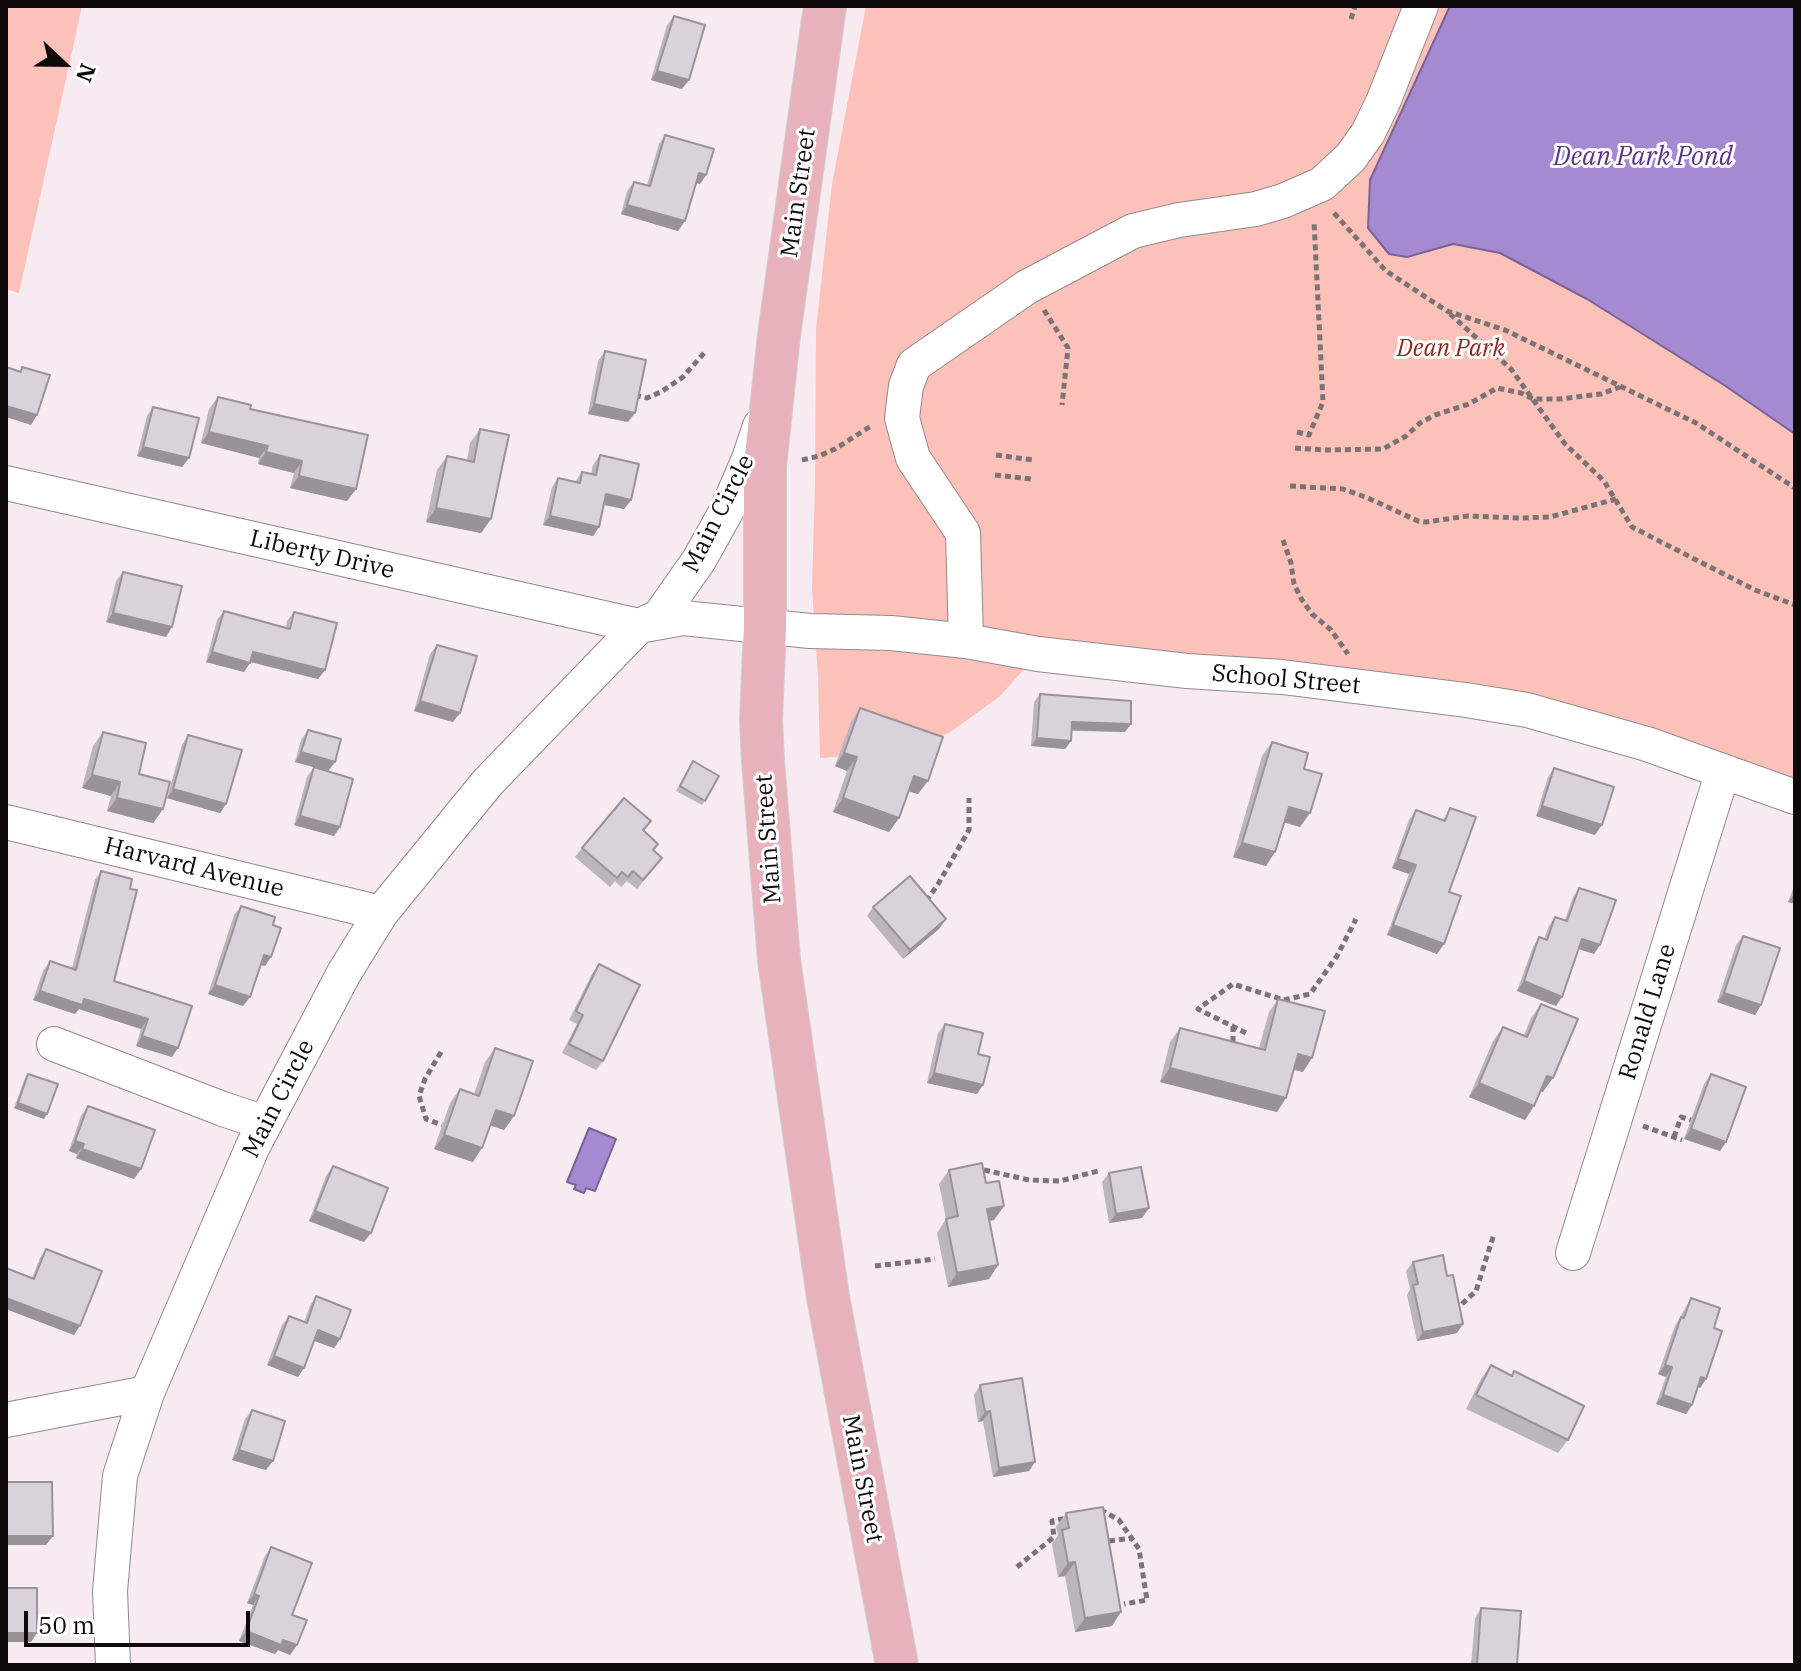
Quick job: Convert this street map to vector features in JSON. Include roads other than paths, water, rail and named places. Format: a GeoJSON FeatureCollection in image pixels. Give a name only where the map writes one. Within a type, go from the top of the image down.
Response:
{"type":"FeatureCollection","features":[{"type":"Feature","properties":{"kind":"main road","name":"Main Street"},"geometry":{"type":"LineString","coordinates":[[825,6],[779,335],[765,466],[765,627],[761,719],[779,960],[829,1304],[897,1665]]}},
{"type":"Feature","properties":{"kind":"street"},"geometry":{"type":"LineString","coordinates":[[966,641],[963,533],[913,458],[902,418],[906,386],[914,365],[1027,287],[1133,231],[1179,220],[1256,209],[1322,184],[1351,157],[1368,133],[1421,6]]}},
{"type":"Feature","properties":{"kind":"street","name":"Main Circle"},"geometry":{"type":"LineString","coordinates":[[113,1665],[110,1591],[120,1476],[147,1393],[265,1123],[344,973],[381,913],[488,782],[639,626],[659,617],[679,591],[727,510],[749,459],[774,384]]}},
{"type":"Feature","properties":{"kind":"street","name":"Liberty Drive"},"geometry":{"type":"LineString","coordinates":[[6,483],[639,626]]}},
{"type":"Feature","properties":{"kind":"street"},"geometry":{"type":"LineString","coordinates":[[639,626],[683,618],[765,627]]}},
{"type":"Feature","properties":{"kind":"street","name":"School Street"},"geometry":{"type":"LineString","coordinates":[[765,627],[891,633],[966,641],[1038,654],[1187,671],[1282,677],[1527,710],[1647,744],[1795,797]]}},
{"type":"Feature","properties":{"kind":"street","name":"Ronald Lane"},"geometry":{"type":"LineString","coordinates":[[1573,1253],[1723,771]]}},
{"type":"Feature","properties":{"kind":"street","name":"Harvard Avenue"},"geometry":{"type":"LineString","coordinates":[[6,822],[381,913]]}},
{"type":"Feature","properties":{"kind":"street"},"geometry":{"type":"LineString","coordinates":[[54,1044],[265,1123]]}},
{"type":"Feature","properties":{"kind":"street"},"geometry":{"type":"LineString","coordinates":[[6,1420],[147,1393]]}},
{"type":"Feature","properties":{"kind":"water","name":"Dean Park Pond"},"geometry":{"type":"Polygon","coordinates":[[[1450,6],[1795,6],[1795,434],[1724,385],[1587,299],[1500,253],[1453,244],[1407,257],[1389,254],[1368,228],[1370,180],[1450,6]]]}},
{"type":"Feature","properties":{"kind":"water"},"geometry":{"type":"Polygon","coordinates":[[[589,1128],[616,1139],[595,1191],[586,1188],[584,1193],[567,1182],[589,1128]]]}},
{"type":"Feature","properties":{"kind":"park label","name":"Dean Park"},"geometry":{"type":"Point","coordinates":[1451,349]}}]}
